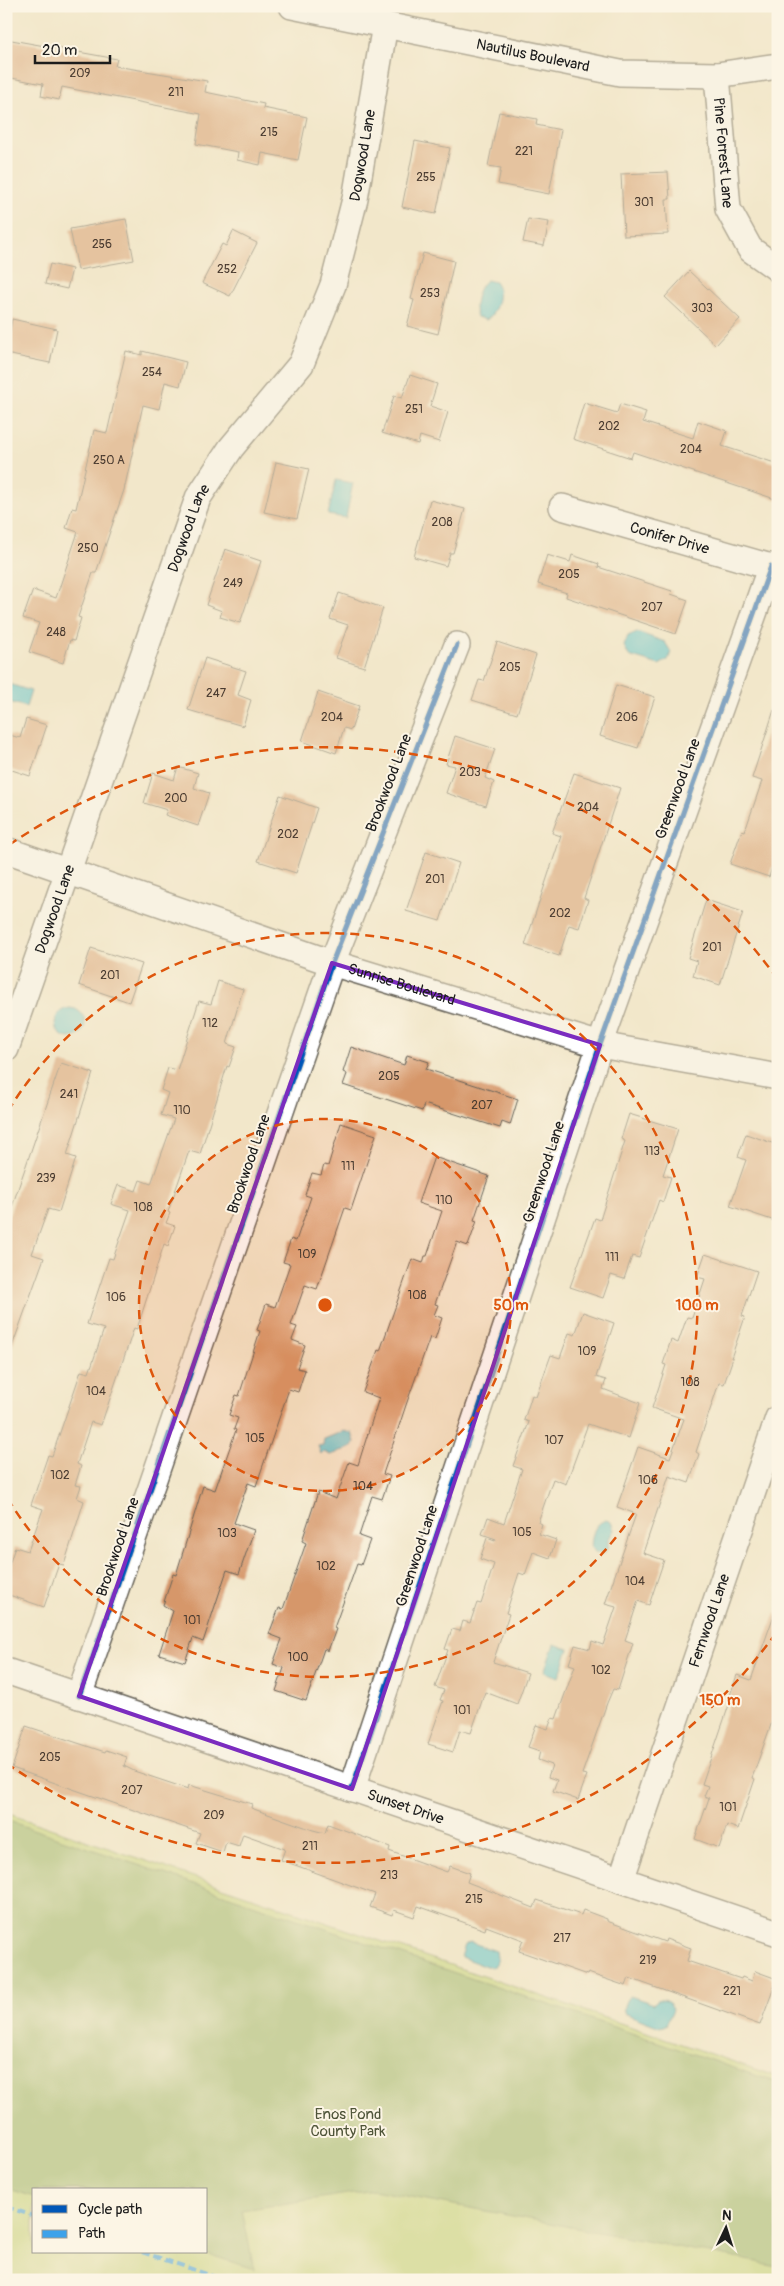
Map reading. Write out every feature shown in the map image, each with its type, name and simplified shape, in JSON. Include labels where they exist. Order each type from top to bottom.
[{"type":"street","name":"Nautilus Boulevard","points":[[292,6],[620,73],[717,75],[778,66]]},
{"type":"street","name":"Dogwood Lane","points":[[6,1049],[198,498],[231,448],[302,364],[333,285],[355,199],[385,25]]},
{"type":"street","name":"Pine Forrest Lane","points":[[717,75],[728,209],[750,248],[778,269]]},
{"type":"street","name":"Conifer Drive","points":[[562,507],[774,568]]},
{"type":"street","name":"Greenwood Lane","points":[[352,1789],[600,1045],[774,568]]},
{"type":"street","name":"Brookwood Lane","points":[[79,1696],[332,963],[457,645]]},
{"type":"street","name":"Sunrise Boulevard","points":[[6,850],[332,963],[600,1045],[778,1077]]},
{"type":"street","name":"Fernwood Lane","points":[[621,1880],[778,1418]]},
{"type":"street","name":"Sunset Drive","points":[[6,1671],[778,1933]]},
{"type":"highlighted area","points":[[332,963],[600,1045],[352,1789],[79,1696]]},
{"type":"green space","name":"Enos Pond County Park","points":[[6,1813],[778,2077],[778,2280],[6,2280]]},
{"type":"green space","name":"Enos Pond County Park","points":[[6,1820],[778,2083],[778,2266],[374,2190],[242,2210],[254,2269],[207,2254],[208,2188],[32,2188],[32,2196],[6,2188]]},
{"type":"water","points":[[487,280],[495,282],[498,297],[493,313],[486,320],[477,317],[475,308],[478,292]]},
{"type":"water","points":[[336,480],[353,483],[346,518],[328,515]]},
{"type":"water","points":[[637,632],[665,642],[671,652],[668,660],[659,665],[629,656],[624,646],[628,636]]},
{"type":"water","points":[[6,683],[31,691],[26,707],[6,701]]},
{"type":"water","points":[[70,1008],[76,1009],[84,1017],[84,1029],[76,1037],[70,1038],[64,1037],[56,1029],[55,1023],[56,1017],[64,1009]]},
{"type":"water","points":[[344,1431],[352,1433],[355,1442],[352,1447],[331,1455],[324,1452],[321,1454],[318,1446],[323,1445],[324,1439]]},
{"type":"water","points":[[606,1520],[611,1522],[614,1530],[608,1540],[608,1547],[604,1553],[596,1553],[591,1547],[593,1535],[598,1524]]},
{"type":"water","points":[[554,1644],[569,1649],[559,1677],[544,1672]]},
{"type":"water","points":[[470,1942],[496,1951],[497,1958],[494,1967],[487,1967],[461,1957],[465,1945]]},
{"type":"water","points":[[630,1996],[654,2004],[657,2000],[669,2003],[673,2009],[666,2025],[660,2027],[624,2013],[625,2004]]},
{"type":"building","points":[[6,39],[117,59],[115,66],[207,81],[205,92],[264,104],[263,108],[307,117],[298,160],[262,153],[260,165],[237,160],[238,152],[196,144],[201,114],[62,87],[59,100],[41,96],[43,84],[6,77]]},
{"type":"building","points":[[499,112],[537,119],[536,125],[561,130],[549,194],[498,184],[501,168],[488,166]]},
{"type":"building","points":[[415,141],[450,148],[436,214],[402,207]]},
{"type":"building","points":[[668,172],[670,199],[666,199],[668,234],[624,236],[621,174]]},
{"type":"building","points":[[126,219],[134,260],[78,270],[70,229]]},
{"type":"building","points":[[528,219],[549,222],[544,246],[523,242]]},
{"type":"building","points":[[233,231],[257,243],[230,296],[202,283],[222,244],[226,246]]},
{"type":"building","points":[[423,253],[454,261],[438,334],[407,326],[414,300],[411,299]]},
{"type":"building","points":[[50,264],[72,269],[67,289],[45,284]]},
{"type":"building","points":[[689,271],[740,319],[716,345],[665,297]]},
{"type":"building","points":[[12,319],[57,329],[50,363],[6,354]]},
{"type":"building","points":[[126,351],[142,355],[142,351],[186,362],[180,386],[165,382],[159,409],[143,405],[124,490],[96,573],[93,573],[78,617],[81,618],[74,641],[70,640],[63,663],[29,652],[39,623],[23,618],[33,590],[56,598],[78,532],[66,528],[72,508],[76,509],[94,430],[107,433]]},
{"type":"building","points":[[410,375],[437,384],[430,406],[448,412],[439,442],[420,436],[418,444],[382,433],[394,396],[402,398]]},
{"type":"building","points":[[584,403],[617,413],[620,404],[646,412],[643,422],[693,438],[698,421],[727,431],[722,446],[778,464],[778,500],[633,452],[631,458],[573,439]]},
{"type":"building","points":[[276,462],[309,469],[297,519],[264,512]]},
{"type":"building","points":[[430,500],[465,509],[453,553],[450,553],[446,566],[414,557]]},
{"type":"building","points":[[225,549],[261,561],[240,623],[220,617],[222,611],[206,605]]},
{"type":"building","points":[[547,555],[570,562],[572,555],[599,564],[598,567],[672,591],[671,594],[688,600],[676,634],[566,597],[567,593],[538,584]]},
{"type":"building","points":[[339,593],[383,608],[364,667],[336,658],[348,625],[330,619]]},
{"type":"building","points":[[497,642],[536,655],[517,714],[472,700],[479,680],[484,681]]},
{"type":"building","points":[[205,658],[246,671],[238,695],[251,700],[243,726],[188,710]]},
{"type":"building","points":[[616,685],[655,697],[638,748],[600,736]]},
{"type":"building","points":[[318,692],[359,706],[351,730],[344,728],[336,753],[302,741]]},
{"type":"building","points":[[774,710],[778,711],[778,869],[772,867],[769,877],[730,864],[742,830],[745,831],[762,781],[752,778]]},
{"type":"building","points":[[26,719],[47,725],[30,776],[6,768],[6,734],[20,738]]},
{"type":"building","points":[[455,736],[495,749],[485,778],[494,782],[486,806],[446,793],[455,766],[446,764]]},
{"type":"building","points":[[178,767],[198,773],[194,788],[209,793],[198,826],[165,815],[167,810],[144,803],[153,773],[174,780]]},
{"type":"building","points":[[574,773],[620,788],[584,898],[588,900],[579,928],[569,925],[559,956],[525,945],[561,836],[552,833]]},
{"type":"building","points":[[280,795],[317,808],[296,873],[258,861]]},
{"type":"building","points":[[426,852],[459,863],[440,921],[406,911]]},
{"type":"building","points":[[706,900],[743,912],[720,985],[693,976],[697,961],[688,958]]},
{"type":"building","points":[[91,948],[142,964],[129,1002],[79,985]]},
{"type":"building","points":[[218,981],[243,989],[227,1044],[236,1047],[229,1067],[227,1066],[200,1154],[189,1151],[168,1212],[170,1213],[166,1223],[175,1226],[168,1246],[164,1244],[137,1329],[134,1328],[101,1425],[91,1422],[77,1464],[81,1466],[75,1485],[81,1486],[77,1498],[84,1501],[64,1565],[59,1564],[44,1607],[6,1594],[6,1574],[15,1547],[28,1551],[43,1509],[31,1505],[48,1455],[52,1456],[81,1371],[89,1373],[104,1329],[87,1324],[109,1258],[113,1259],[130,1210],[111,1204],[118,1185],[136,1191],[140,1180],[151,1184],[174,1119],[161,1115],[168,1093],[161,1090],[168,1068],[177,1070],[199,1001],[211,1004]]},
{"type":"building","points":[[351,1047],[404,1065],[407,1055],[429,1062],[426,1069],[518,1099],[510,1125],[502,1122],[500,1128],[424,1104],[422,1111],[343,1085],[347,1074],[343,1072]]},
{"type":"building","points":[[61,1063],[93,1073],[67,1155],[76,1158],[59,1212],[48,1209],[32,1254],[44,1258],[10,1352],[6,1351],[6,1224]]},
{"type":"building","points":[[629,1114],[678,1129],[663,1175],[671,1177],[663,1202],[659,1200],[639,1258],[632,1256],[624,1279],[611,1275],[603,1298],[570,1287],[595,1218],[600,1220],[625,1141],[621,1139]]},
{"type":"building","points":[[341,1123],[376,1135],[351,1210],[345,1208],[317,1289],[305,1285],[291,1325],[297,1327],[292,1340],[305,1345],[297,1368],[305,1370],[298,1392],[289,1389],[256,1486],[248,1483],[234,1523],[254,1530],[239,1574],[227,1570],[203,1642],[193,1638],[185,1662],[159,1654],[173,1611],[163,1605],[173,1574],[176,1575],[203,1486],[215,1490],[236,1430],[234,1429],[238,1418],[229,1415],[236,1395],[239,1396],[260,1331],[257,1330],[266,1304],[275,1307],[290,1264],[283,1262],[291,1239],[296,1241],[311,1197],[305,1195],[312,1173],[321,1175],[324,1165],[328,1166]]},
{"type":"building","points":[[746,1134],[778,1145],[778,1222],[730,1206],[746,1160],[738,1157]]},
{"type":"building","points":[[434,1157],[489,1176],[474,1220],[477,1221],[468,1246],[457,1242],[435,1304],[438,1305],[434,1315],[442,1318],[435,1339],[430,1337],[383,1474],[390,1476],[382,1499],[372,1496],[359,1536],[370,1540],[361,1565],[357,1564],[334,1628],[336,1629],[328,1651],[324,1649],[306,1701],[276,1691],[284,1668],[273,1664],[282,1639],[269,1634],[279,1608],[283,1609],[306,1543],[302,1541],[318,1492],[336,1499],[349,1462],[358,1465],[379,1398],[363,1392],[378,1350],[380,1351],[412,1259],[423,1263],[442,1211],[418,1203]]},
{"type":"building","points":[[705,1254],[757,1271],[742,1316],[745,1317],[731,1358],[733,1358],[724,1384],[719,1383],[696,1452],[699,1454],[689,1483],[669,1476],[643,1553],[664,1560],[649,1605],[638,1601],[625,1640],[633,1643],[618,1690],[613,1689],[607,1703],[582,1774],[587,1775],[578,1800],[553,1791],[557,1780],[548,1777],[552,1765],[538,1760],[540,1751],[528,1747],[536,1725],[548,1729],[552,1718],[556,1719],[575,1666],[569,1664],[575,1645],[590,1649],[592,1641],[603,1645],[616,1607],[605,1604],[636,1514],[617,1507],[638,1447],[670,1458],[684,1419],[652,1408],[666,1365],[663,1364],[671,1340],[678,1343],[687,1317],[692,1318],[705,1279],[697,1277]]},
{"type":"building","points":[[583,1312],[614,1323],[596,1377],[606,1380],[603,1389],[640,1403],[629,1438],[588,1424],[566,1484],[553,1479],[538,1522],[542,1524],[539,1534],[556,1540],[550,1558],[533,1552],[525,1575],[519,1573],[506,1613],[509,1614],[493,1662],[528,1673],[517,1704],[485,1692],[471,1733],[460,1730],[453,1752],[428,1744],[443,1701],[440,1700],[444,1690],[435,1687],[448,1650],[445,1649],[452,1629],[460,1631],[463,1621],[470,1623],[477,1603],[481,1604],[494,1564],[480,1559],[487,1538],[495,1541],[496,1539],[482,1534],[488,1517],[504,1523],[522,1469],[513,1466],[529,1422],[524,1420],[532,1395],[536,1397],[551,1355],[560,1358],[569,1333],[575,1335]]},
{"type":"building","points":[[775,1612],[778,1613],[778,1705],[752,1778],[755,1779],[738,1829],[727,1825],[719,1848],[695,1839],[709,1798],[704,1796],[708,1786],[702,1784],[730,1702],[728,1701],[737,1675],[751,1680]]},
{"type":"building","points":[[26,1726],[105,1752],[106,1750],[127,1757],[124,1766],[188,1789],[189,1785],[252,1804],[251,1808],[325,1833],[328,1824],[390,1847],[389,1851],[447,1872],[450,1866],[470,1873],[467,1882],[534,1908],[537,1900],[581,1915],[583,1910],[607,1919],[607,1921],[665,1942],[666,1939],[691,1948],[687,1961],[741,1979],[742,1977],[752,1981],[755,1971],[777,1979],[760,2025],[629,1978],[626,1986],[588,1973],[587,1975],[519,1951],[523,1940],[486,1926],[485,1930],[418,1906],[414,1917],[394,1910],[392,1915],[370,1907],[375,1894],[281,1860],[285,1849],[243,1834],[239,1846],[226,1842],[223,1852],[196,1843],[200,1833],[12,1768]]},
{"type":"marked path","points":[[6,2207],[32,2215]]},
{"type":"marked path","points":[[148,2254],[224,2280]]},
{"type":"cycle path","points":[[352,1789],[600,1045],[771,566]]},
{"type":"cycle path","points":[[79,1696],[332,963],[457,645]]}]
